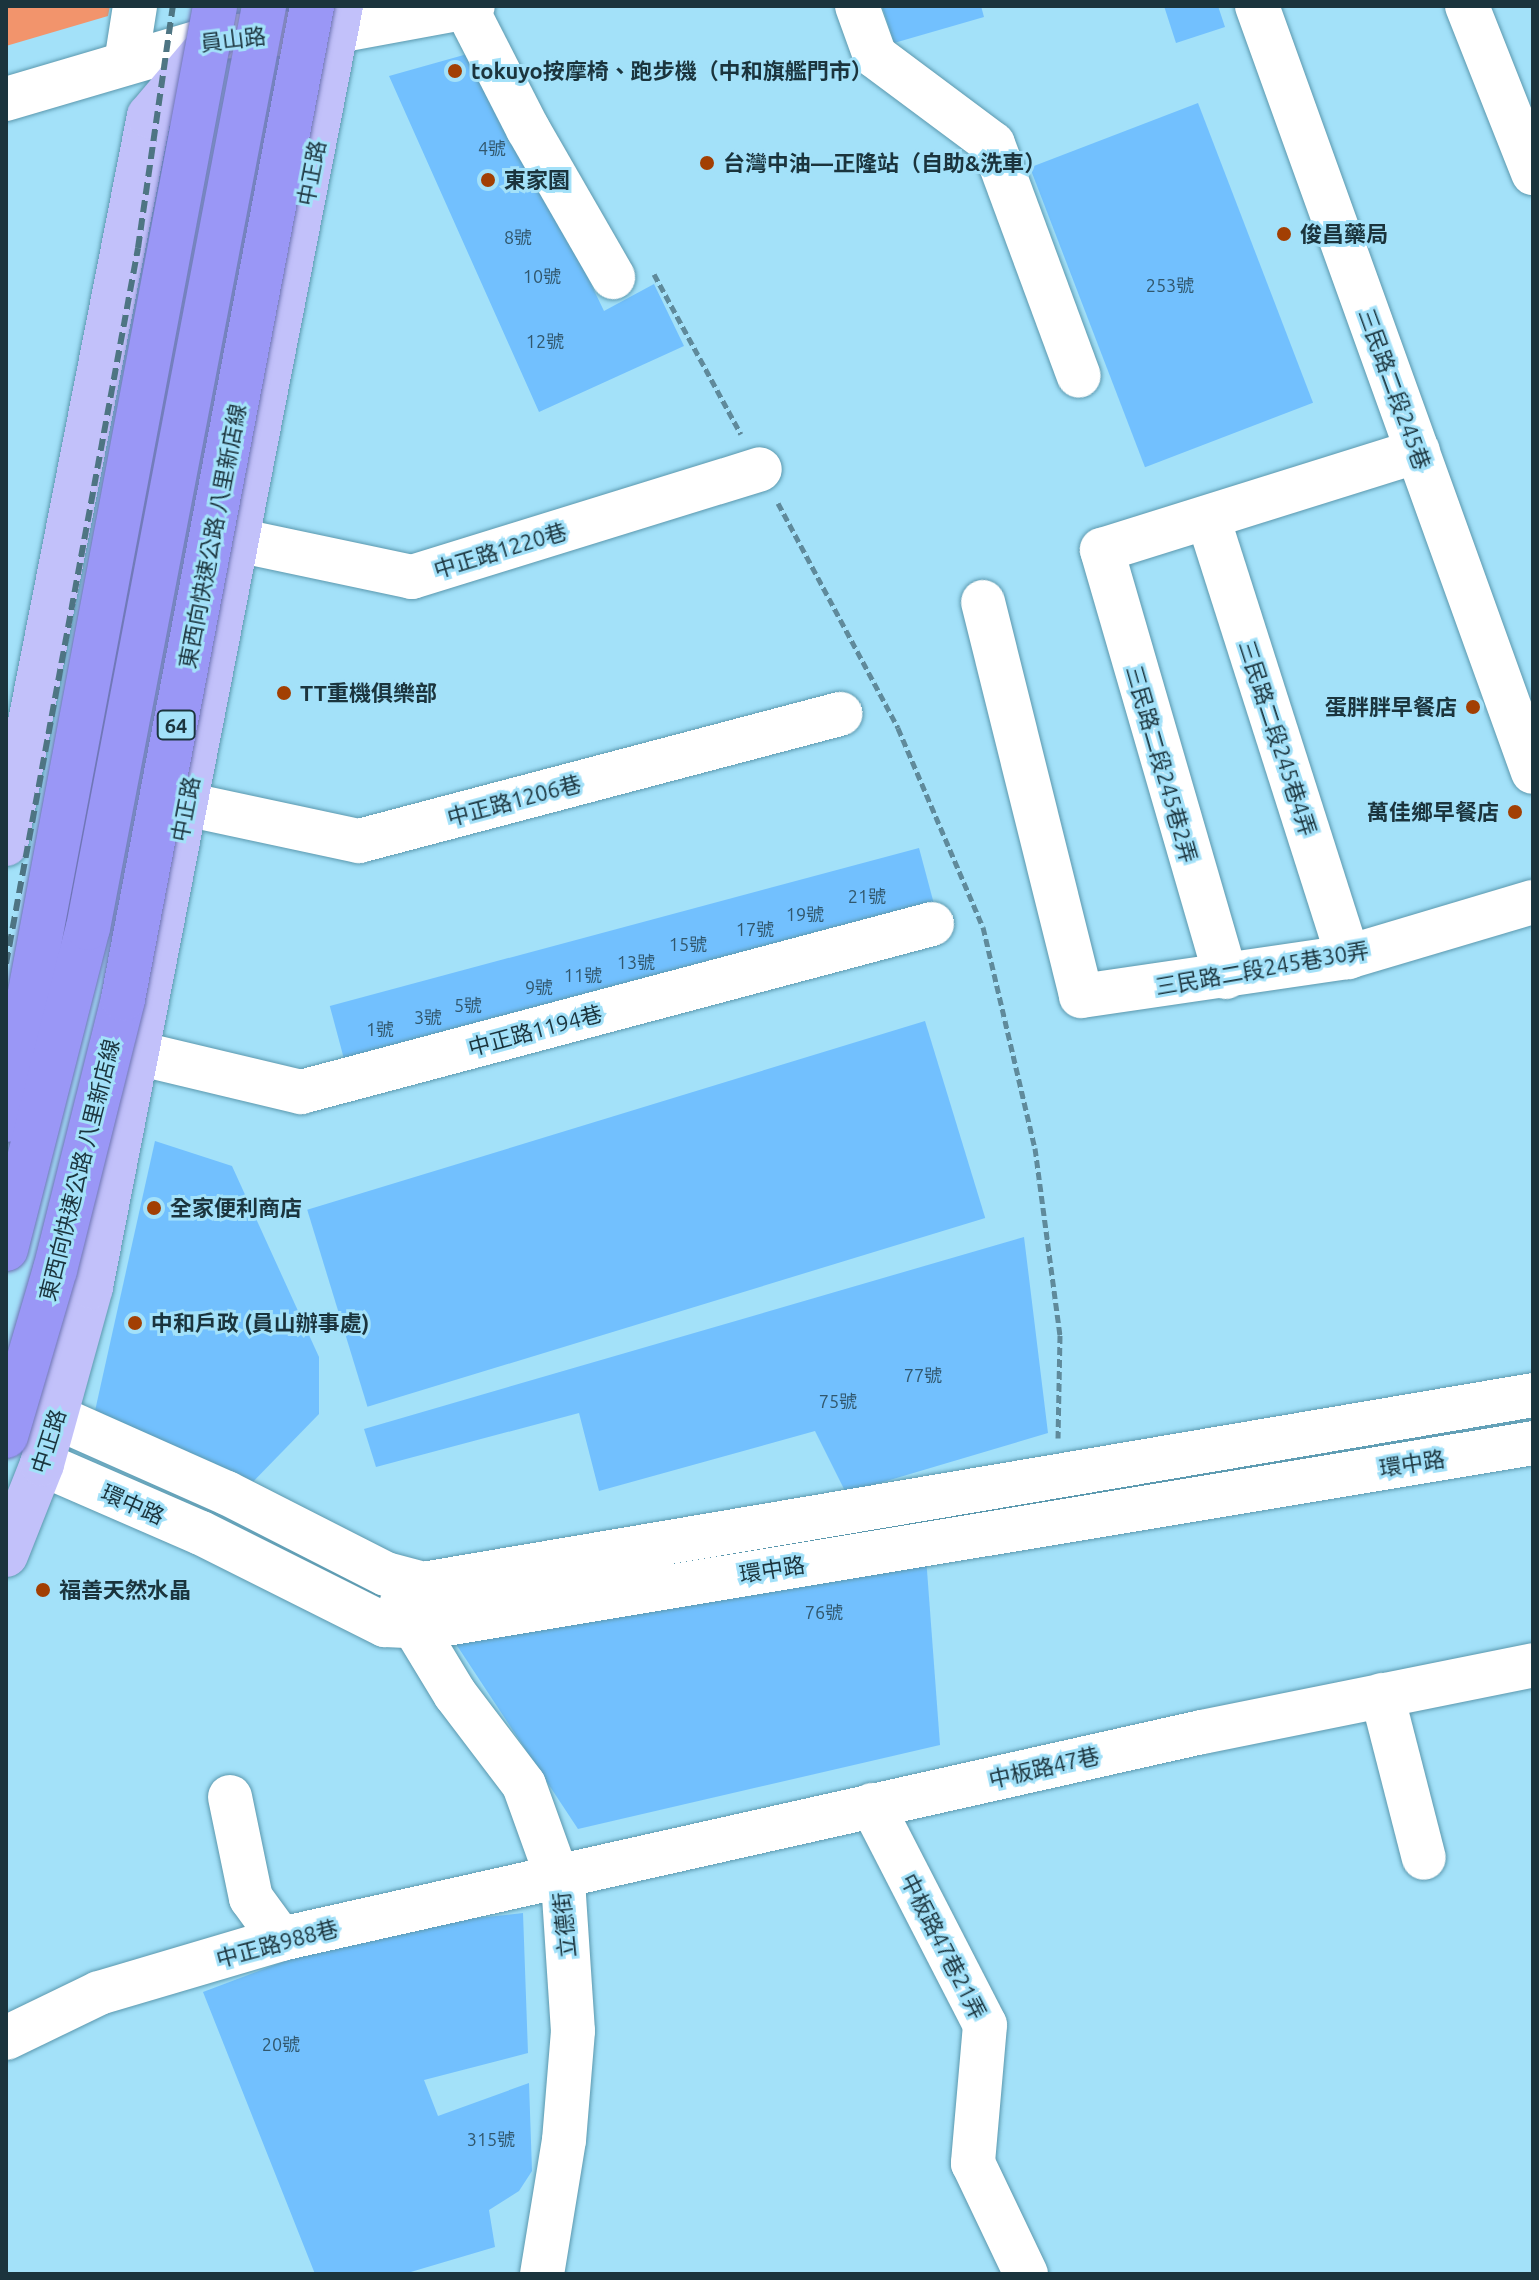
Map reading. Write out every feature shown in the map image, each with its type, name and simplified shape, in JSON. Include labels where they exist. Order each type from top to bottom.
[{"type":"highway","name":"64","points":[[6,1249],[88,928],[264,6]]},
{"type":"highway","name":"東西向快速公路 八里新店線","points":[[6,1436],[55,1270],[123,999],[330,14]]},
{"type":"highway","points":[[6,1120],[217,16]]},
{"type":"main road","name":"中正路","points":[[6,1555],[42,1464],[91,1287],[237,540],[330,14]]},
{"type":"main road","points":[[6,844],[149,116],[217,16]]},
{"type":"main road","points":[[6,1266],[23,1218],[70,1028],[251,117],[217,16]]},
{"type":"street","points":[[126,63],[135,6]]},
{"type":"street","points":[[217,16],[281,6]]},
{"type":"street","points":[[857,6],[875,56],[993,144],[1079,376]]},
{"type":"street","name":"三民路二段245巷","points":[[1257,6],[1533,772]]},
{"type":"street","points":[[1467,6],[1533,173]]},
{"type":"street","points":[[470,7],[528,129],[630,269]]},
{"type":"street","name":"員山路","points":[[6,99],[126,63],[217,16],[470,7]]},
{"type":"street","points":[[1208,518],[1418,451]]},
{"type":"street","name":"中正路1220巷","points":[[237,540],[412,577],[760,469]]},
{"type":"street","name":"三民路二段245巷2弄","points":[[1208,518],[1102,550],[1226,977]]},
{"type":"street","name":"三民路二段245巷4弄","points":[[1208,518],[1348,957]]},
{"type":"street","name":"三民路二段245巷30弄","points":[[983,602],[1081,996],[1348,957],[1533,902]]},
{"type":"street","name":"中正路1206巷","points":[[186,804],[359,841],[841,714]]},
{"type":"street","name":"中正路1194巷","points":[[137,1053],[301,1092],[932,924]]},
{"type":"street","name":"環中路","points":[[56,1417],[227,1493],[386,1574],[423,1584],[1533,1395]]},
{"type":"street","name":"環中路","points":[[42,1464],[201,1533],[385,1625],[410,1626],[475,1620],[1533,1443]]},
{"type":"street","name":"立德街","points":[[386,1574],[410,1626],[524,1785],[564,1896],[573,2031],[564,2140],[542,2274]]},
{"type":"street","name":"中板路47巷","points":[[558,1877],[872,1805],[1533,1665]]},
{"type":"street","points":[[1382,1695],[1424,1858]]},
{"type":"street","points":[[230,1797],[251,1898],[281,1939]]},
{"type":"street","name":"中板路47巷21弄","points":[[872,1805],[985,2025],[973,2163],[1026,2274]]},
{"type":"street","name":"中正路988巷","points":[[6,2038],[99,1993],[281,1939],[558,1877]]},
{"type":"path","points":[[630,269],[760,469],[898,728],[983,927],[1035,1148],[1060,1335],[1057,1478]]},
{"type":"shaded area","points":[[6,6],[110,6],[108,16],[6,46]]},
{"type":"building","points":[[882,6],[981,6],[984,17],[894,43]]},
{"type":"building","points":[[1164,6],[1218,6],[1225,27],[1176,43]]},
{"type":"building","name":"東家園","points":[[478,51],[604,311],[654,284],[684,346],[539,412],[389,76]]},
{"type":"building","points":[[1198,103],[1313,403],[1145,467],[1030,168]]},
{"type":"building","points":[[919,848],[939,921],[349,1079],[330,1006]]},
{"type":"building","points":[[925,1021],[985,1218],[367,1407],[307,1210]]},
{"type":"building","points":[[155,1141],[232,1166],[319,1357],[319,1414],[244,1491],[93,1420]]},
{"type":"building","points":[[1024,1237],[1048,1433],[846,1493],[815,1431],[599,1491],[579,1413],[376,1467],[364,1429]]},
{"type":"building","points":[[926,1557],[940,1745],[578,1829],[452,1638]]},
{"type":"building","points":[[523,1913],[528,2053],[424,2080],[438,2116],[529,2083],[532,2171],[519,2191],[489,2210],[495,2247],[404,2274],[315,2274],[203,1992],[367,1930]]},
{"type":"railway","points":[[6,964],[138,248],[173,6]]},
{"type":"railway","points":[[6,1082],[130,437],[163,250],[199,6]]},
{"type":"place","name":"tokuyo按摩椅、跑步機（中和旗艦門市）","points":[[455,71]]},
{"type":"place","name":"台灣中油—正隆站（自助&洗車）","points":[[707,163]]},
{"type":"place","name":"東家園","points":[[488,180]]},
{"type":"place","name":"俊昌藥局","points":[[1284,234]]},
{"type":"place","name":"TT重機俱樂部","points":[[284,693]]},
{"type":"place","name":"蛋胖胖早餐店","points":[[1473,707]]},
{"type":"place","name":"萬佳鄉早餐店","points":[[1515,812]]},
{"type":"place","name":"全家便利商店","points":[[154,1208]]},
{"type":"place","name":"中和戶政 (員山辦事處)","points":[[135,1323]]},
{"type":"place","name":"福善天然水晶","points":[[43,1590]]}]
